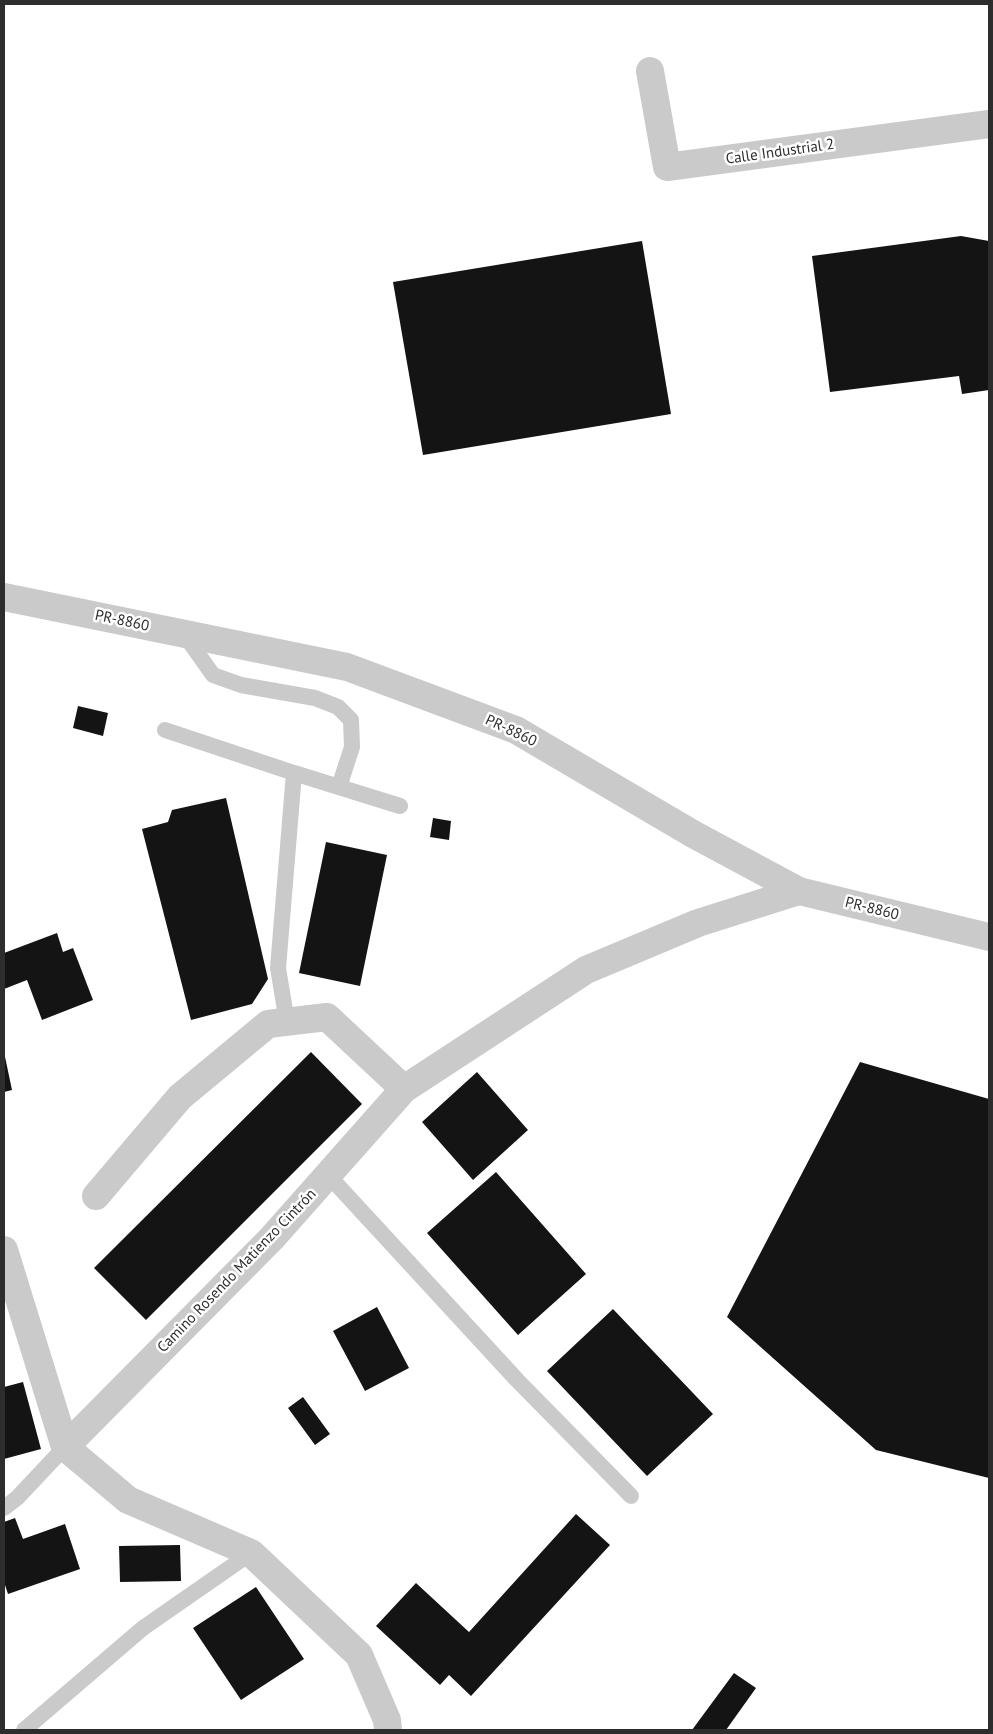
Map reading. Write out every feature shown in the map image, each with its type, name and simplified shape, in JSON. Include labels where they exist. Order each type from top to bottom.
[{"type":"street","name":"Calle Industrial 2","points":[[650,71],[667,167],[989,124]]},
{"type":"street","name":"PR-8860","points":[[4,597],[348,667],[516,730],[693,834],[799,891],[989,937]]},
{"type":"street","name":"Camino Rosendo Matienzo Cintrón","points":[[65,1447],[272,1238],[404,1089],[586,970],[698,923],[799,891]]},
{"type":"street","points":[[96,1196],[180,1096],[268,1024],[327,1016],[404,1089]]},
{"type":"street","points":[[4,1250],[65,1447],[128,1500],[251,1553],[359,1655],[387,1720],[388,1730]]},
{"type":"lane","points":[[184,634],[213,675],[241,685],[316,698],[338,707],[351,720],[352,747],[339,787]]},
{"type":"lane","points":[[165,730],[400,806]]},
{"type":"lane","points":[[287,1022],[278,968],[294,773]]},
{"type":"lane","points":[[328,1176],[518,1380],[631,1496]]},
{"type":"lane","points":[[4,1508],[17,1498],[65,1447]]},
{"type":"lane","points":[[24,1730],[143,1628],[251,1553]]},
{"type":"building","points":[[961,236],[989,241],[989,390],[962,394],[959,376],[830,392],[812,256]]},
{"type":"building","points":[[642,241],[671,414],[423,455],[393,282]]},
{"type":"building","points":[[78,706],[108,713],[103,736],[73,728]]},
{"type":"building","points":[[226,798],[268,979],[252,1004],[191,1020],[142,829],[168,822],[172,810]]},
{"type":"building","points":[[433,818],[451,821],[449,840],[430,837]]},
{"type":"building","points":[[326,842],[387,855],[360,986],[299,973]]},
{"type":"building","points":[[57,933],[63,952],[73,948],[93,1000],[42,1020],[27,980],[4,989],[4,953]]},
{"type":"building","points":[[4,1052],[12,1090],[4,1092]]},
{"type":"building","points":[[311,1052],[362,1104],[146,1320],[94,1268]]},
{"type":"building","points":[[860,1062],[989,1099],[989,1478],[876,1450],[727,1317]]},
{"type":"building","points":[[477,1072],[528,1130],[473,1180],[422,1122]]},
{"type":"building","points":[[496,1172],[586,1274],[518,1335],[427,1233]]},
{"type":"building","points":[[377,1307],[409,1368],[365,1391],[333,1331]]},
{"type":"building","points":[[613,1309],[713,1414],[647,1476],[547,1371]]},
{"type":"building","points":[[23,1382],[41,1449],[4,1459],[4,1387]]},
{"type":"building","points":[[303,1397],[330,1434],[315,1445],[288,1408]]},
{"type":"building","points":[[576,1514],[610,1545],[471,1696],[449,1675],[440,1685],[376,1626],[416,1583],[469,1632]]},
{"type":"building","points":[[15,1518],[23,1539],[65,1524],[80,1569],[8,1594],[4,1582],[4,1522]]},
{"type":"building","points":[[180,1545],[181,1581],[120,1582],[119,1546]]},
{"type":"building","points":[[256,1587],[304,1659],[241,1700],[193,1628]]},
{"type":"building","points":[[734,1673],[756,1688],[726,1730],[692,1730]]}]
